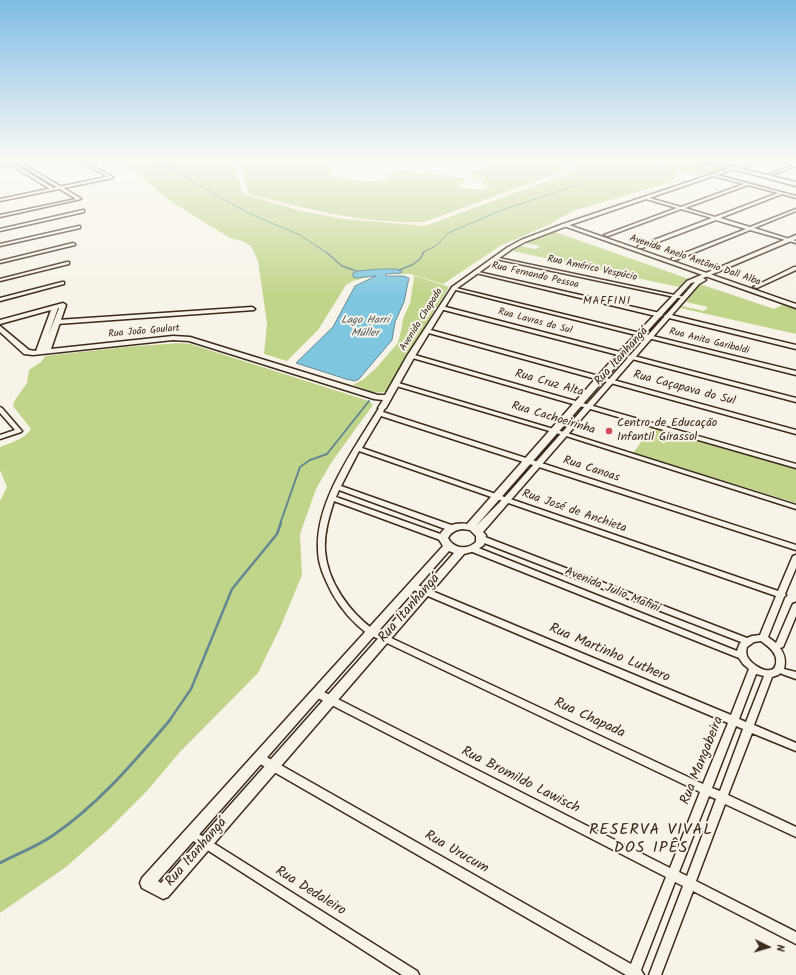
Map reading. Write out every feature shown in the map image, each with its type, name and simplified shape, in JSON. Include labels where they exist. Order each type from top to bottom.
[{"type":"street","points":[[0,216],[44,206]]},
{"type":"street","name":"Avenida Chapada","points":[[371,632],[362,625],[335,592],[324,571],[321,560],[320,535],[323,522],[337,487],[411,356],[454,288],[476,272],[523,241],[621,206]]},
{"type":"street","points":[[677,206],[796,242]]},
{"type":"street","points":[[606,235],[686,206]]},
{"type":"street","points":[[640,247],[746,206]]},
{"type":"street","points":[[674,259],[796,210]]},
{"type":"street","points":[[0,230],[84,211]]},
{"type":"street","name":"Avenida Anelo Antônio Dall Alba","points":[[568,224],[713,274],[796,306]]},
{"type":"street","points":[[0,246],[79,227]]},
{"type":"street","points":[[598,235],[606,235],[713,274],[796,301]]},
{"type":"street","name":"Rua Itanhangá","points":[[477,533],[611,381],[626,356],[642,335],[684,298],[697,283],[713,274],[796,237]]},
{"type":"street","points":[[0,262],[74,244]]},
{"type":"street","name":"Rua Américo Vespúcio","points":[[496,258],[684,298]]},
{"type":"street","points":[[0,280],[67,263]]},
{"type":"street","points":[[755,287],[796,268]]},
{"type":"street","name":"Rua Fernando Pessoa","points":[[476,272],[796,347]]},
{"type":"street","name":"Rua Itanhangá","points":[[451,528],[446,532],[446,542],[412,586],[147,883],[163,892],[426,592],[467,550],[478,547],[477,533],[497,497],[528,461],[602,378],[650,337],[689,282],[713,274]]},
{"type":"street","points":[[0,300],[62,283]]},
{"type":"street","name":"Rua Anita Garibaldi","points":[[454,288],[796,372]]},
{"type":"street","points":[[0,322],[63,306],[43,353]]},
{"type":"street","points":[[43,353],[55,307]]},
{"type":"street","name":"Rua Lavras do Sul","points":[[442,308],[796,400]]},
{"type":"street","points":[[57,322],[252,309]]},
{"type":"street","name":"Rua João Goulart","points":[[0,328],[27,352],[43,353],[173,338],[190,339],[363,392]]},
{"type":"street","name":"Rua Caçapava do Sul","points":[[427,331],[796,432]]},
{"type":"street","name":"Rua Cruz Alta","points":[[411,356],[796,466]]},
{"type":"street","name":"Rua Cachoeirinha","points":[[395,384],[565,434],[796,507]]},
{"type":"street","points":[[363,392],[389,396]]},
{"type":"street","points":[[363,392],[377,397],[389,396]]},
{"type":"street","points":[[377,397],[381,401],[380,410]]},
{"type":"street","points":[[0,409],[20,431],[0,437]]},
{"type":"street","name":"Rua Canoas","points":[[380,410],[528,461],[796,548]]},
{"type":"street","name":"Rua José de Anchieta","points":[[359,448],[782,595]]},
{"type":"street","points":[[337,487],[451,528],[462,526],[477,533]]},
{"type":"street","points":[[332,498],[467,550]]},
{"type":"street","name":"Avenida Julio Mafini","points":[[477,533],[747,641]]},
{"type":"street","name":"Avenida Julio Mafini","points":[[467,550],[742,656]]},
{"type":"street","points":[[763,638],[796,558]]},
{"type":"street","name":"Rua Martinho Luthero","points":[[412,586],[796,747]]},
{"type":"street","points":[[780,645],[796,606]]},
{"type":"street","name":"Rua Chapada","points":[[371,632],[796,832]]},
{"type":"street","points":[[787,652],[780,645],[763,638],[747,641],[741,650],[742,656],[754,668],[769,674],[785,672],[796,676]]},
{"type":"street","points":[[785,672],[789,669],[791,664]]},
{"type":"street","name":"Rua Mangabeira","points":[[635,974],[754,668]]},
{"type":"street","points":[[656,975],[769,674]]},
{"type":"street","name":"Rua Bromildo Lawisch","points":[[317,693],[796,938]]},
{"type":"street","name":"Rua Urucum","points":[[259,758],[635,974]]},
{"type":"street","name":"Rua Dedaleiro","points":[[191,834],[413,975]]},
{"type":"green space","points":[[179,206],[286,206],[344,219],[425,226],[478,206],[588,206],[573,211],[546,226],[500,246],[443,284],[411,274],[390,274],[401,273],[402,271],[396,269],[356,271],[359,278],[375,275],[353,281],[346,285],[318,330],[287,361],[264,354],[267,323],[258,261],[251,246],[242,241],[230,238]]},
{"type":"green space","points":[[298,206],[467,206],[424,222],[380,221]]},
{"type":"green space","points":[[555,232],[689,279],[679,287],[512,251],[520,246],[536,249],[540,246],[525,243]]},
{"type":"green space","points":[[413,275],[449,287],[407,355],[388,390],[380,393],[353,385],[364,379],[376,368],[397,344],[403,319],[410,303],[414,278]]},
{"type":"green space","points":[[700,284],[774,309],[783,305],[796,309],[796,334],[680,308],[682,306],[704,311],[708,307],[686,302]]},
{"type":"green space","points":[[180,343],[190,344],[369,401],[373,405],[331,463],[316,489],[300,534],[302,575],[280,628],[258,673],[179,753],[147,791],[108,830],[66,867],[0,913],[0,501],[7,487],[0,470],[0,447],[21,438],[31,429],[13,406],[15,400],[27,383],[29,370],[41,362],[45,356]]},
{"type":"green space","points":[[652,427],[796,469],[796,503],[633,453]]},
{"type":"water","name":"Lago Harri Müller","points":[[396,269],[402,271],[401,273],[386,274],[386,276],[403,276],[409,278],[404,302],[395,322],[392,340],[359,379],[355,381],[346,379],[296,363],[333,327],[355,286],[376,276],[356,278],[353,277],[353,273],[358,271]]},
{"type":"waterway","points":[[237,206],[250,214],[300,235],[327,253]]},
{"type":"waterway","points":[[422,253],[437,245],[448,233],[513,206]]},
{"type":"waterway","points":[[326,252],[342,266],[356,271]]},
{"type":"waterway","points":[[399,270],[412,265],[420,259],[424,252]]},
{"type":"waterway","points":[[280,524],[300,467],[310,460],[327,454],[369,401]]},
{"type":"waterway","points":[[169,721],[191,689],[232,589],[277,534],[281,523]]},
{"type":"waterway","points":[[0,863],[46,840],[85,811],[115,782],[170,720]]},
{"type":"place","name":"Centro de Educação Infantil Girassol","points":[[609,431]]},
{"type":"district","name":"MAFFINI","points":[[607,302]]},
{"type":"district","name":"RESERVA VIVAL DOS IPÊS","points":[[651,840]]}]
